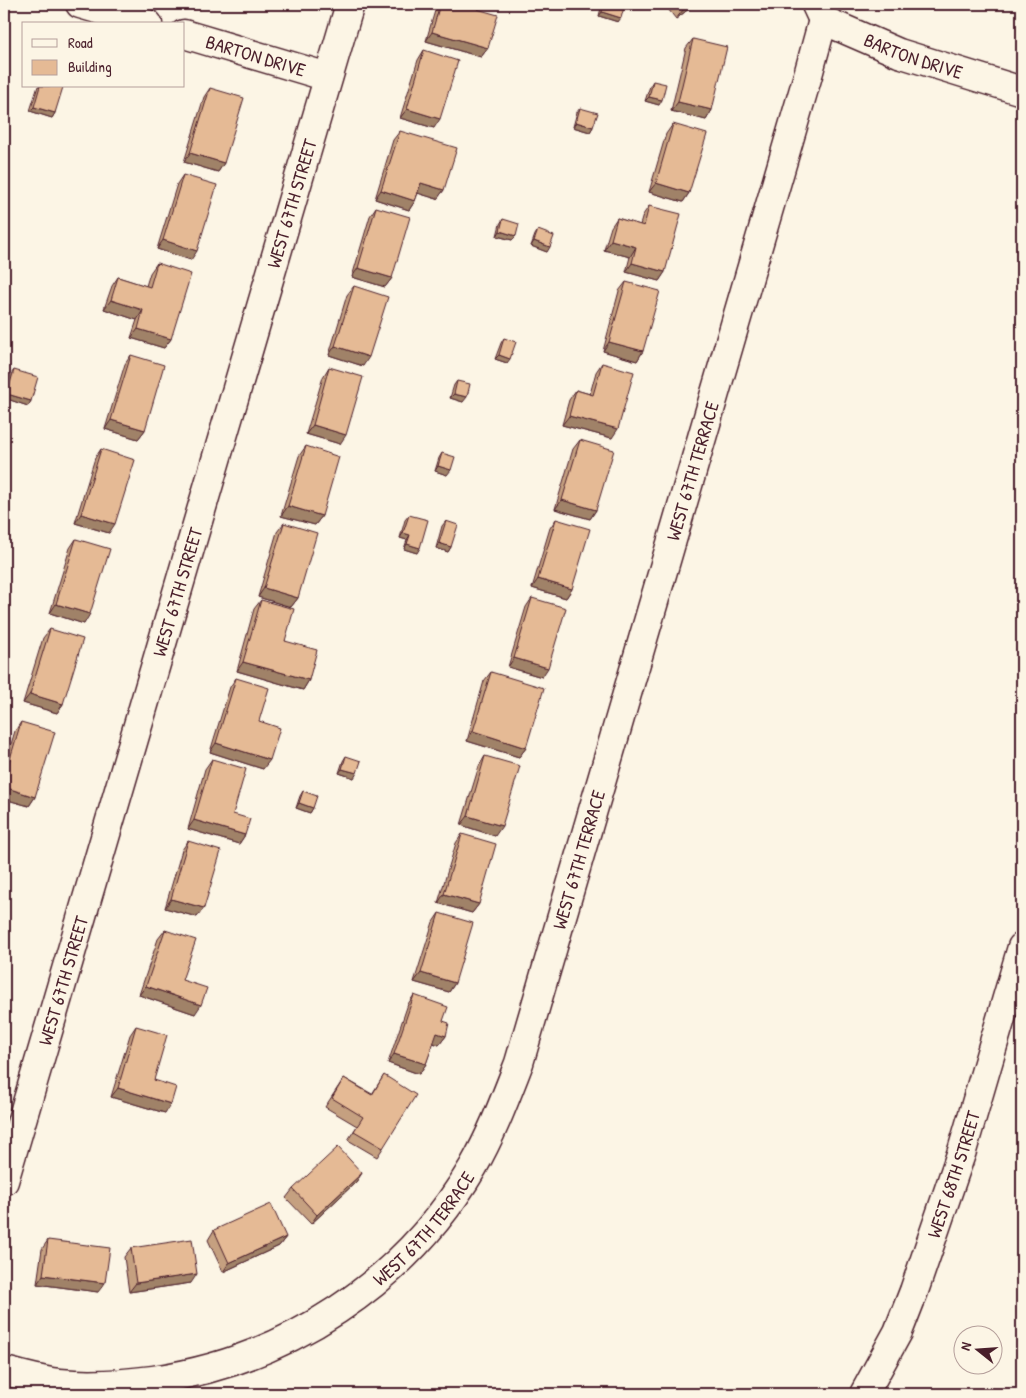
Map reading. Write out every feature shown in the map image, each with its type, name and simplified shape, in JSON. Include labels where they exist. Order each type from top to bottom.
[{"type":"street","points":[[80,4],[141,22]]},
{"type":"street","name":"WEST 67TH STREET","points":[[4,1181],[350,4]]},
{"type":"street","name":"BARTON DRIVE","points":[[819,12],[899,53],[1022,91]]},
{"type":"street","name":"WEST 67TH TERRACE","points":[[4,1371],[59,1383],[118,1385],[178,1376],[221,1365],[262,1351],[302,1332],[339,1310],[373,1285],[426,1232],[452,1199],[473,1167],[496,1124],[518,1063],[808,75],[819,12]]},
{"type":"street","name":"BARTON DRIVE","points":[[185,34],[328,77]]},
{"type":"street","name":"WEST 68TH STREET","points":[[864,1394],[898,1332],[914,1291],[1018,980],[1022,947]]},
{"type":"building","points":[[440,4],[479,4],[477,9],[498,15],[488,48],[432,32]]},
{"type":"building","points":[[604,4],[625,4],[621,18],[602,12]]},
{"type":"building","points":[[678,4],[690,4],[683,10]]},
{"type":"building","points":[[693,39],[727,47],[712,110],[678,102]]},
{"type":"building","points":[[424,50],[458,61],[440,119],[407,109]]},
{"type":"building","points":[[653,81],[666,84],[662,100],[649,97]]},
{"type":"building","points":[[39,88],[63,88],[55,113],[34,107]]},
{"type":"building","points":[[210,88],[244,98],[224,163],[190,153]]},
{"type":"building","points":[[580,108],[598,113],[593,127],[576,122]]},
{"type":"building","points":[[673,124],[707,134],[689,193],[656,183]]},
{"type":"building","points":[[400,131],[457,148],[444,190],[421,183],[415,201],[381,190]]},
{"type":"building","points":[[183,175],[217,185],[197,251],[163,240]]},
{"type":"building","points":[[649,206],[681,214],[665,272],[632,263],[636,247],[611,240],[617,218],[644,226]]},
{"type":"building","points":[[376,207],[410,217],[392,278],[358,268]]},
{"type":"building","points":[[503,219],[519,224],[516,236],[500,231]]},
{"type":"building","points":[[538,230],[554,236],[550,247],[534,241]]},
{"type":"building","points":[[157,263],[191,274],[171,339],[138,329],[143,310],[111,300],[118,277],[150,287]]},
{"type":"building","points":[[626,282],[660,291],[643,351],[609,342]]},
{"type":"building","points":[[354,286],[388,297],[369,357],[335,346]]},
{"type":"building","points":[[504,338],[516,342],[510,359],[499,355]]},
{"type":"building","points":[[131,355],[164,365],[145,430],[111,420]]},
{"type":"building","points":[[602,363],[634,372],[618,429],[569,416],[576,390],[593,395]]},
{"type":"building","points":[[329,367],[363,377],[346,435],[313,425]]},
{"type":"building","points":[[14,370],[38,377],[31,401],[7,394]]},
{"type":"building","points":[[457,381],[470,384],[467,397],[454,394]]},
{"type":"building","points":[[580,440],[614,450],[596,510],[562,500]]},
{"type":"building","points":[[306,446],[339,457],[322,516],[288,506]]},
{"type":"building","points":[[101,449],[135,460],[115,524],[81,514]]},
{"type":"building","points":[[442,453],[455,457],[451,470],[438,466]]},
{"type":"building","points":[[409,515],[428,520],[420,548],[407,544],[410,535],[403,533]]},
{"type":"building","points":[[556,519],[590,529],[572,589],[538,579]]},
{"type":"building","points":[[446,521],[458,525],[451,547],[439,543]]},
{"type":"building","points":[[284,523],[317,533],[298,598],[264,588]]},
{"type":"building","points":[[76,539],[110,549],[90,614],[56,604]]},
{"type":"building","points":[[532,598],[566,608],[548,668],[514,658]]},
{"type":"building","points":[[261,600],[294,609],[285,641],[317,650],[309,680],[243,662]]},
{"type":"building","points":[[50,629],[83,639],[63,704],[30,694]]},
{"type":"building","points":[[491,672],[544,688],[526,748],[473,731]]},
{"type":"building","points":[[236,678],[269,688],[259,721],[280,728],[270,760],[216,743]]},
{"type":"building","points":[[21,722],[55,732],[35,797],[4,787],[4,779]]},
{"type":"building","points":[[346,756],[361,761],[357,773],[342,769]]},
{"type":"building","points":[[485,756],[520,766],[502,826],[468,816]]},
{"type":"building","points":[[212,759],[246,769],[233,814],[250,819],[245,835],[194,820]]},
{"type":"building","points":[[303,791],[317,796],[313,808],[299,803]]},
{"type":"building","points":[[462,834],[496,844],[479,904],[444,894]]},
{"type":"building","points":[[188,841],[221,851],[204,908],[171,899]]},
{"type":"building","points":[[439,913],[473,923],[455,983],[421,973]]},
{"type":"building","points":[[165,930],[196,940],[182,980],[207,988],[201,1005],[146,986]]},
{"type":"building","points":[[414,995],[448,1007],[443,1021],[449,1023],[446,1036],[437,1033],[426,1064],[394,1054]]},
{"type":"building","points":[[136,1026],[167,1035],[154,1080],[176,1087],[171,1104],[118,1088]]},
{"type":"building","points":[[384,1075],[416,1095],[383,1148],[354,1131],[363,1117],[332,1098],[344,1078],[372,1095]]},
{"type":"building","points":[[338,1147],[362,1173],[317,1215],[293,1189]]},
{"type":"building","points":[[271,1204],[286,1237],[229,1263],[214,1230]]},
{"type":"building","points":[[192,1239],[197,1274],[136,1283],[131,1248]]},
{"type":"building","points":[[48,1240],[110,1248],[105,1283],[43,1275]]}]
